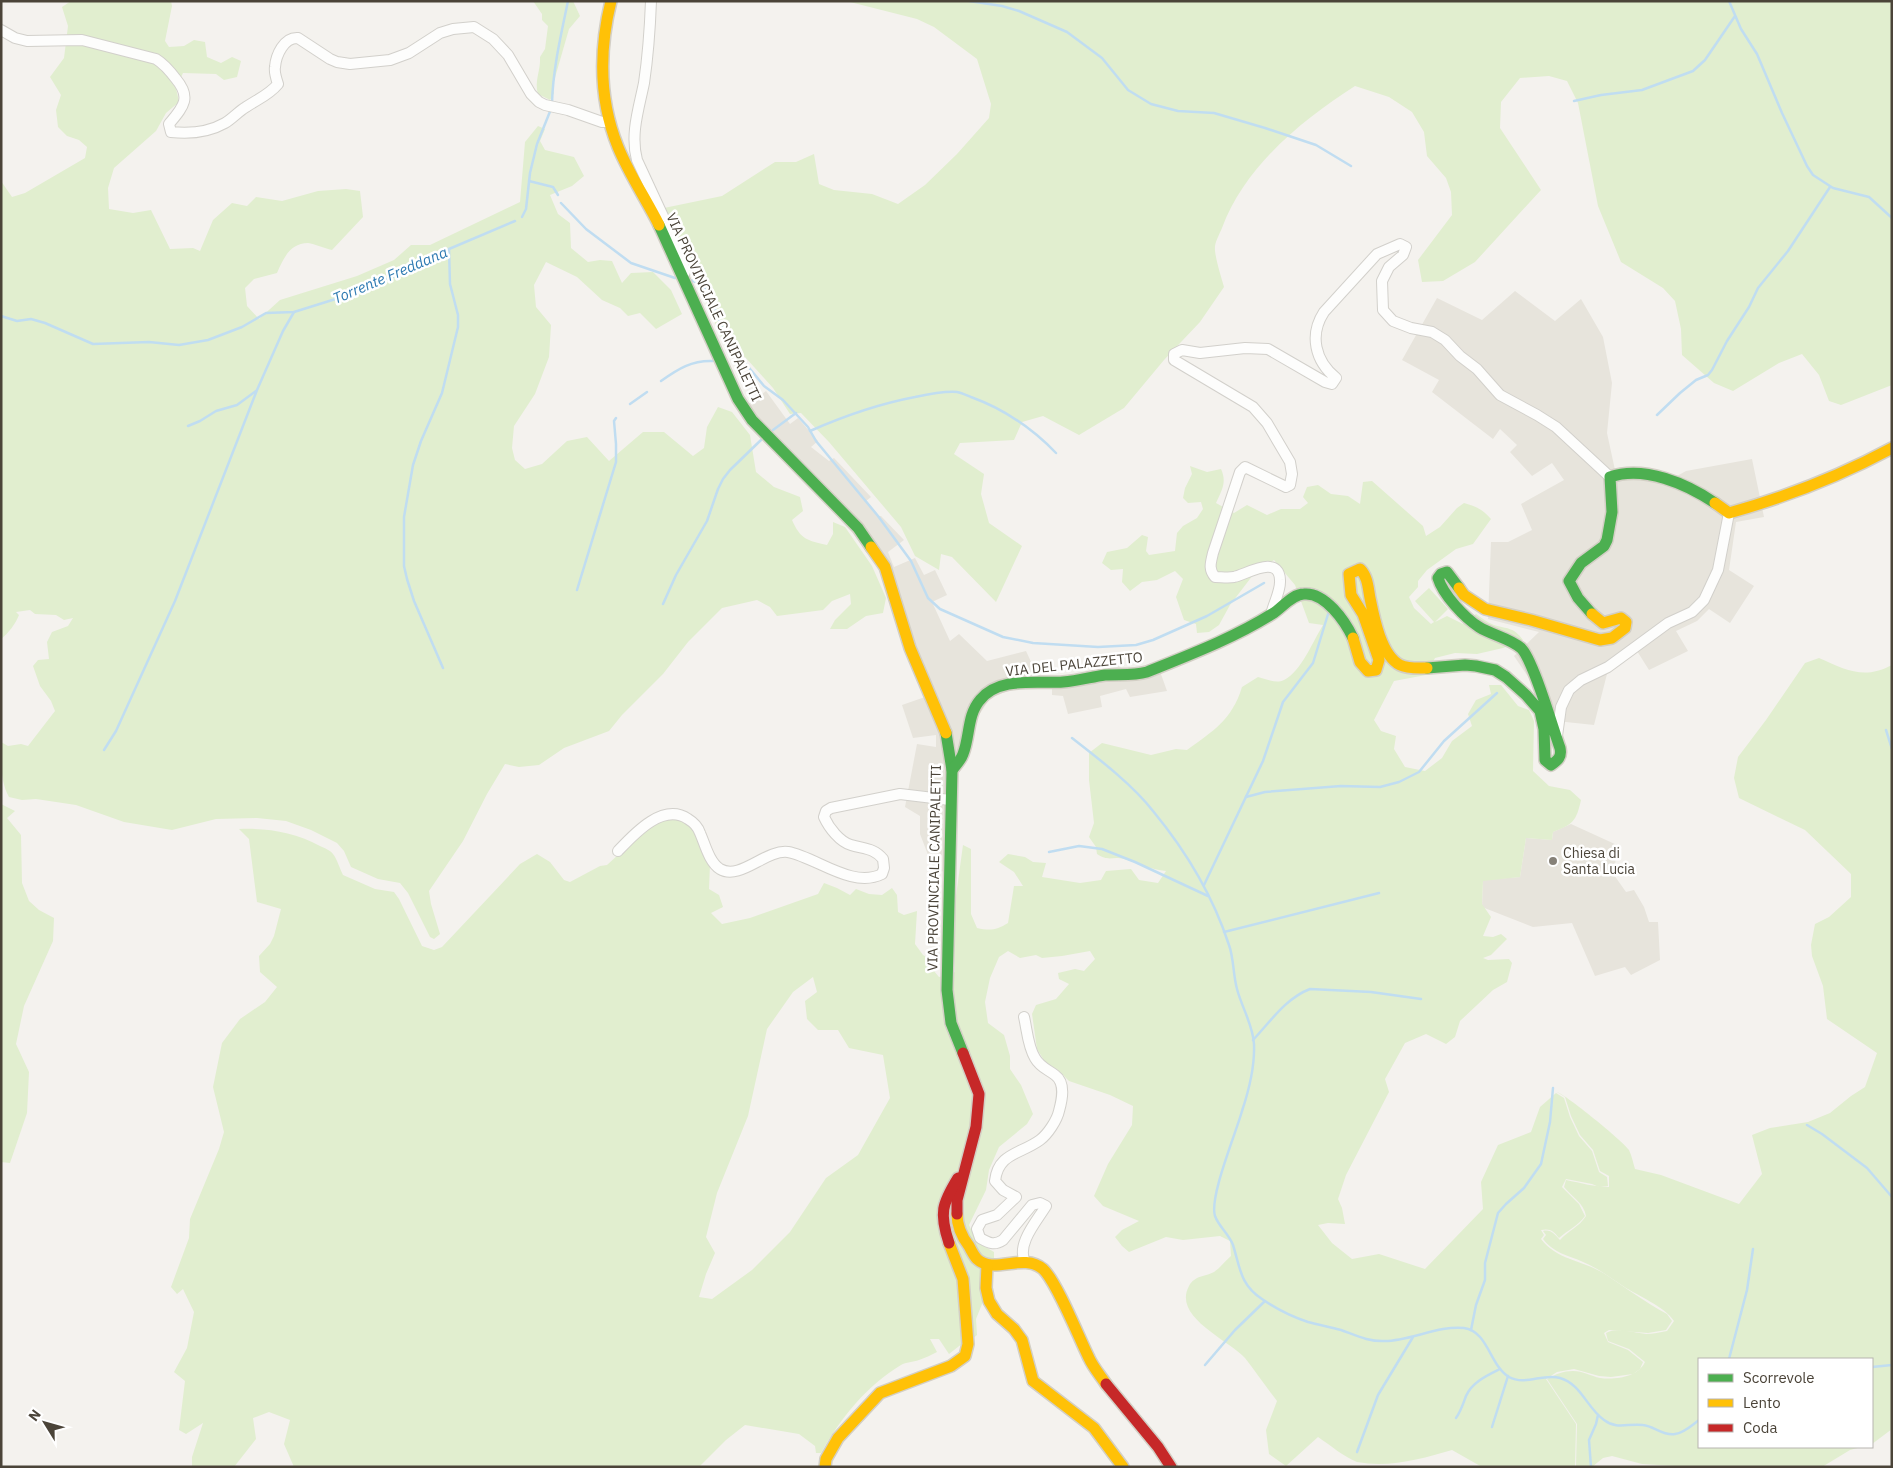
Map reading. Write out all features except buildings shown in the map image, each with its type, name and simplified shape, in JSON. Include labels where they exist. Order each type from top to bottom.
[{"type":"street","name":"VIA PROVINCIALE CANIPALETTI","points":[[611,1],[605,21],[602,50],[602,82],[610,122],[626,166],[651,209],[738,399],[752,420],[858,528],[885,567],[910,648],[946,733],[952,770],[947,990],[951,1022],[979,1094],[976,1127],[957,1200],[957,1221],[963,1238],[972,1252],[987,1265]]},
{"type":"street","points":[[651,1],[644,81],[635,123],[634,149],[637,160],[681,255],[687,288]]},
{"type":"street","points":[[1,30],[15,38],[27,41],[82,40],[156,59],[164,64],[183,87],[185,96],[184,103],[169,124],[171,132],[211,130],[226,123],[246,107],[272,91],[278,84],[274,69],[287,40],[298,38],[337,62],[350,64],[390,60],[409,53],[440,33],[453,28],[474,27],[493,39],[508,55],[532,94],[550,106],[602,122],[610,122]]},
{"type":"street","points":[[1271,614],[1281,581],[1279,573],[1274,568],[1264,566],[1234,577],[1215,576],[1210,572],[1210,566],[1240,472],[1245,467],[1286,487],[1290,485],[1292,474],[1290,462],[1267,423],[1253,407],[1174,360],[1174,354],[1182,350],[1200,353],[1245,348],[1268,349],[1325,382],[1332,384],[1336,378],[1321,362],[1315,344],[1318,321],[1377,254],[1400,244],[1406,247],[1403,255],[1389,267],[1382,281],[1383,310],[1393,321],[1411,328],[1432,332],[1445,340],[1460,356],[1477,369],[1500,395],[1556,427],[1610,477],[1619,473],[1646,475],[1680,482],[1700,491],[1729,513]]},
{"type":"street","points":[[1729,513],[1767,503],[1803,489],[1892,448]]},
{"type":"street","name":"VIA DEL PALAZZETTO","points":[[952,770],[963,756],[974,709],[986,694],[998,688],[1026,683],[1064,682],[1144,673],[1210,645],[1271,614],[1303,593],[1310,594],[1327,602],[1351,633],[1357,646],[1360,663],[1368,671],[1376,670],[1379,660],[1373,641],[1363,614],[1351,594],[1349,574],[1360,569],[1364,572],[1366,578],[1374,615],[1387,653],[1401,665],[1427,669],[1466,665],[1479,666],[1496,671],[1525,693],[1540,712],[1545,736],[1545,760],[1551,764],[1558,760],[1560,753],[1534,672],[1522,649],[1505,638],[1479,627],[1450,600],[1441,588],[1438,578],[1441,574],[1447,572],[1464,595],[1485,609],[1600,640],[1612,638],[1619,634],[1625,628],[1626,622],[1621,618],[1603,623],[1593,616],[1569,581],[1583,561],[1604,545],[1609,532],[1612,506],[1610,477]]},
{"type":"street","points":[[1556,742],[1561,707],[1569,690],[1580,680],[1608,667],[1668,623],[1692,612],[1704,600],[1718,570],[1729,513]]},
{"type":"street","points":[[618,851],[635,834],[650,823],[659,817],[672,814],[683,816],[692,821],[700,831],[703,843],[715,863],[721,869],[731,872],[744,869],[762,859],[783,852],[792,853],[836,871],[855,876],[876,877],[882,874],[884,868],[883,859],[878,853],[866,847],[850,845],[842,840],[827,824],[824,817],[826,811],[831,808],[900,794],[950,800]]},
{"type":"street","points":[[1024,1017],[1034,1056],[1040,1066],[1057,1077],[1063,1093],[1059,1113],[1041,1139],[1004,1158],[994,1181],[1003,1190],[1016,1197],[997,1215],[982,1220],[977,1229],[980,1238],[991,1244],[998,1244],[1032,1205],[1040,1202],[1046,1206],[1023,1245],[1022,1256],[1025,1262]]},
{"type":"street","points":[[825,1467],[826,1459],[838,1438],[880,1393],[951,1366],[965,1356],[968,1344],[963,1278],[944,1228],[942,1212],[949,1193],[966,1167]]},
{"type":"street","points":[[1123,1467],[1095,1428],[1083,1417],[1033,1382],[1022,1340],[1016,1331],[1000,1317],[984,1290],[987,1265],[1025,1262],[1033,1263],[1044,1270],[1055,1287],[1090,1361],[1106,1384],[1158,1447],[1171,1467]]},
{"type":"shaded area","points":[[1515,291],[1555,321],[1581,299],[1603,337],[1612,383],[1607,433],[1615,470],[1677,476],[1686,471],[1752,459],[1764,517],[1736,522],[1729,570],[1754,586],[1730,623],[1709,609],[1697,621],[1676,631],[1688,651],[1649,670],[1637,651],[1607,674],[1594,725],[1547,720],[1539,693],[1514,656],[1539,632],[1488,619],[1491,542],[1508,542],[1532,530],[1521,504],[1564,480],[1552,463],[1532,476],[1510,452],[1517,445],[1500,429],[1493,439],[1432,392],[1439,380],[1402,360],[1437,298],[1482,320]]},
{"type":"shaded area","points":[[766,391],[790,424],[798,418],[818,441],[811,447],[829,461],[834,458],[871,497],[866,501],[904,540],[888,552],[894,567],[915,558],[924,575],[935,570],[947,595],[932,602],[950,641],[959,634],[987,661],[1026,651],[1038,677],[1062,678],[1097,673],[1098,663],[1120,662],[1121,671],[1157,663],[1167,691],[1130,697],[1126,689],[1100,696],[1102,707],[1068,714],[1063,696],[1052,695],[1052,688],[1013,689],[990,698],[976,720],[956,772],[954,869],[935,873],[920,834],[920,816],[905,807],[917,744],[936,747],[936,735],[913,738],[902,705],[925,697],[879,568],[852,532],[740,410]]},
{"type":"shaded area","points":[[1571,824],[1617,845],[1614,875],[1626,892],[1634,890],[1644,907],[1649,922],[1658,922],[1660,960],[1631,975],[1625,967],[1595,976],[1572,923],[1533,927],[1482,907],[1483,880],[1520,877],[1526,838],[1552,840],[1553,832]]},
{"type":"green space","points":[[71,1],[171,1],[172,6],[165,41],[169,47],[184,46],[194,40],[205,42],[207,57],[221,63],[232,57],[241,61],[237,77],[224,80],[216,74],[183,73],[176,88],[179,102],[166,113],[156,131],[114,168],[108,188],[109,209],[133,213],[151,210],[170,249],[193,248],[200,251],[213,220],[232,203],[247,206],[256,197],[282,201],[318,191],[346,189],[360,191],[363,217],[332,250],[308,243],[296,246],[285,257],[277,273],[254,279],[245,288],[247,306],[259,319],[280,300],[357,276],[394,260],[411,245],[430,245],[520,202],[525,142],[538,126],[545,129],[540,141],[545,150],[574,157],[584,176],[572,186],[550,195],[558,214],[570,223],[571,248],[588,262],[612,261],[622,283],[631,273],[653,272],[671,290],[682,314],[656,329],[640,313],[628,316],[620,308],[602,300],[577,277],[546,262],[534,285],[536,307],[551,325],[549,357],[535,394],[514,426],[512,448],[515,460],[525,469],[542,464],[567,441],[587,437],[609,461],[643,432],[664,432],[693,456],[704,448],[707,427],[718,407],[732,412],[750,435],[756,472],[774,487],[800,497],[803,511],[792,520],[798,531],[805,538],[827,545],[833,534],[833,522],[845,527],[872,566],[886,598],[883,613],[866,616],[847,629],[830,629],[835,620],[851,604],[850,594],[832,601],[823,610],[777,616],[770,607],[757,600],[722,608],[688,642],[663,674],[622,715],[609,731],[564,748],[539,765],[519,767],[505,764],[463,841],[429,891],[440,934],[434,939],[430,937],[408,893],[400,883],[378,879],[351,867],[344,851],[337,843],[311,830],[286,821],[257,818],[216,819],[172,830],[124,822],[76,805],[9,797],[3,778],[1,742],[8,746],[21,744],[28,746],[55,711],[51,701],[40,686],[33,666],[38,660],[49,659],[47,642],[52,632],[68,626],[73,618],[64,620],[56,615],[35,614],[30,610],[16,612],[19,615],[16,621],[1,639],[1,181],[12,197],[25,193],[85,158],[87,147],[79,140],[67,136],[58,127],[56,110],[61,95],[50,77],[64,58],[68,26],[62,7]]},
{"type":"green space","points":[[533,1],[573,1],[580,16],[569,29],[552,88],[554,93],[550,100],[538,94],[537,89],[540,57],[545,49],[548,26],[542,20],[542,14]]},
{"type":"green space","points":[[846,1],[1892,1],[1892,385],[1841,405],[1829,401],[1819,375],[1802,354],[1779,363],[1733,391],[1714,383],[1682,355],[1681,329],[1675,301],[1663,288],[1621,262],[1598,206],[1578,103],[1567,81],[1549,76],[1520,78],[1501,102],[1500,128],[1541,190],[1475,262],[1443,281],[1422,282],[1418,260],[1452,215],[1451,192],[1446,178],[1427,156],[1424,132],[1412,112],[1389,97],[1355,86],[1315,114],[1277,146],[1245,184],[1232,205],[1215,246],[1224,287],[1200,322],[1164,360],[1124,408],[1079,435],[1043,416],[1022,422],[1014,440],[960,443],[954,454],[984,474],[981,494],[989,523],[1022,546],[996,602],[952,557],[941,554],[939,570],[915,556],[901,527],[829,442],[801,413],[790,414],[773,388],[745,357],[726,348],[664,208],[722,196],[775,162],[796,162],[814,154],[819,184],[834,190],[872,194],[898,204],[925,185],[957,154],[989,118],[991,104],[977,59],[934,27],[917,19]]},
{"type":"green space","points":[[1190,466],[1207,472],[1221,469],[1224,482],[1216,503],[1234,513],[1247,505],[1267,515],[1281,509],[1300,509],[1308,503],[1303,497],[1307,487],[1318,485],[1331,494],[1348,496],[1360,504],[1363,482],[1372,481],[1423,526],[1426,536],[1440,527],[1464,503],[1479,509],[1491,519],[1473,544],[1456,549],[1427,570],[1418,581],[1418,587],[1409,597],[1414,608],[1431,624],[1434,622],[1415,601],[1429,588],[1448,609],[1435,622],[1447,616],[1463,624],[1476,614],[1487,622],[1513,631],[1523,640],[1503,648],[1477,654],[1455,653],[1435,658],[1426,675],[1394,681],[1374,720],[1381,731],[1396,736],[1394,749],[1405,767],[1425,771],[1442,758],[1452,741],[1472,726],[1468,714],[1476,700],[1491,694],[1489,685],[1501,685],[1518,706],[1529,710],[1534,721],[1533,771],[1549,786],[1570,790],[1581,800],[1573,821],[1553,832],[1552,840],[1526,838],[1520,877],[1483,881],[1482,904],[1491,917],[1483,936],[1493,937],[1501,934],[1507,939],[1491,955],[1483,958],[1488,960],[1509,959],[1512,963],[1507,982],[1493,990],[1460,1021],[1455,1037],[1446,1044],[1426,1034],[1405,1043],[1385,1079],[1389,1092],[1346,1175],[1338,1199],[1345,1224],[1328,1223],[1318,1225],[1332,1243],[1352,1259],[1379,1254],[1425,1269],[1483,1209],[1481,1182],[1498,1145],[1531,1132],[1540,1107],[1556,1093],[1564,1098],[1579,1136],[1592,1151],[1599,1172],[1607,1177],[1608,1186],[1599,1187],[1566,1179],[1562,1187],[1579,1204],[1585,1216],[1559,1238],[1547,1229],[1541,1230],[1544,1235],[1541,1239],[1555,1252],[1605,1274],[1667,1314],[1672,1321],[1666,1330],[1648,1333],[1609,1330],[1604,1333],[1608,1342],[1628,1350],[1643,1362],[1640,1369],[1633,1374],[1611,1377],[1599,1376],[1574,1369],[1557,1372],[1546,1379],[1576,1424],[1575,1467],[1482,1467],[1452,1450],[1405,1462],[1369,1464],[1352,1460],[1318,1437],[1286,1466],[1269,1454],[1266,1430],[1277,1401],[1245,1358],[1205,1327],[1188,1308],[1186,1297],[1191,1282],[1214,1272],[1231,1256],[1230,1241],[1220,1236],[1183,1240],[1166,1237],[1129,1252],[1122,1246],[1115,1237],[1122,1230],[1139,1221],[1103,1206],[1094,1196],[1108,1164],[1132,1125],[1133,1106],[1110,1095],[1069,1081],[1058,1070],[1045,1062],[1037,1049],[1032,1014],[1036,1005],[1056,999],[1069,984],[1059,979],[1058,973],[1075,969],[1084,971],[1095,959],[1090,951],[1042,958],[1036,955],[1020,958],[1008,951],[999,957],[990,978],[985,1002],[988,1023],[1004,1035],[1010,1056],[1010,1069],[1021,1085],[1033,1114],[1027,1124],[999,1147],[989,1170],[986,1190],[969,1225],[977,1242],[994,1252],[994,1262],[979,1256],[960,1220],[983,1093],[955,1022],[951,974],[955,972],[955,903],[963,845],[971,849],[971,914],[977,928],[982,929],[990,930],[1008,923],[1014,886],[1023,886],[1014,872],[999,862],[1008,854],[1025,857],[1033,862],[1046,863],[1042,877],[1080,883],[1101,880],[1106,871],[1131,869],[1139,880],[1158,883],[1166,871],[1120,858],[1105,858],[1097,854],[1096,847],[1089,837],[1094,823],[1089,780],[1089,753],[1102,743],[1151,755],[1176,749],[1187,750],[1213,730],[1227,716],[1233,708],[1242,687],[1258,677],[1278,682],[1290,676],[1306,656],[1323,625],[1309,623],[1295,585],[1274,560],[1253,575],[1230,605],[1219,625],[1209,632],[1197,633],[1196,624],[1184,620],[1176,597],[1183,579],[1175,571],[1157,580],[1142,582],[1130,591],[1122,582],[1123,569],[1111,570],[1102,563],[1107,552],[1127,548],[1142,535],[1148,537],[1146,551],[1149,555],[1175,551],[1177,533],[1183,526],[1197,518],[1203,509],[1201,502],[1188,503],[1183,498],[1185,488],[1192,474]]},
{"type":"green space","points":[[1819,658],[1855,672],[1864,673],[1873,672],[1892,665],[1892,1429],[1873,1443],[1873,1358],[1698,1358],[1698,1448],[1857,1448],[1850,1450],[1822,1467],[1691,1467],[1642,1464],[1612,1456],[1603,1458],[1592,1467],[1576,1467],[1577,1424],[1547,1379],[1569,1371],[1606,1379],[1632,1374],[1642,1367],[1645,1362],[1629,1349],[1608,1341],[1606,1333],[1620,1330],[1646,1334],[1656,1333],[1667,1331],[1674,1321],[1657,1306],[1594,1267],[1556,1251],[1543,1239],[1546,1235],[1543,1231],[1548,1231],[1560,1240],[1586,1216],[1580,1204],[1564,1187],[1566,1180],[1593,1186],[1609,1187],[1609,1176],[1600,1171],[1593,1150],[1580,1135],[1571,1116],[1565,1097],[1625,1145],[1630,1152],[1635,1169],[1661,1175],[1739,1204],[1762,1174],[1752,1135],[1770,1128],[1808,1122],[1830,1113],[1865,1087],[1877,1053],[1827,1019],[1823,986],[1812,956],[1811,945],[1815,924],[1829,917],[1851,897],[1851,874],[1805,830],[1739,798],[1734,778],[1738,757],[1805,663]]},
{"type":"green space","points":[[1,804],[15,811],[7,818],[21,835],[22,883],[29,901],[39,910],[54,918],[53,941],[24,1006],[16,1044],[29,1072],[27,1113],[10,1163],[1,1162]]},
{"type":"green space","points":[[674,818],[690,825],[697,836],[703,854],[710,865],[709,889],[719,895],[723,907],[711,913],[722,924],[750,918],[818,894],[824,883],[850,895],[856,889],[869,894],[882,895],[892,888],[897,895],[898,912],[904,915],[917,911],[915,944],[923,955],[932,960],[934,971],[939,977],[944,976],[973,1095],[970,1126],[961,1164],[945,1191],[958,1280],[963,1343],[949,1354],[939,1339],[930,1339],[937,1352],[919,1360],[903,1364],[877,1382],[846,1415],[821,1453],[816,1453],[815,1446],[799,1434],[745,1425],[726,1440],[699,1467],[294,1467],[284,1444],[290,1420],[269,1412],[253,1418],[256,1439],[234,1467],[192,1467],[192,1457],[203,1423],[186,1434],[179,1430],[185,1381],[174,1372],[187,1348],[194,1312],[183,1289],[177,1294],[171,1287],[189,1238],[190,1219],[219,1149],[224,1132],[213,1087],[222,1043],[240,1019],[265,1002],[277,987],[260,972],[259,956],[270,944],[274,936],[281,909],[257,902],[249,839],[239,829],[271,830],[291,834],[329,850],[343,875],[375,889],[394,892],[422,946],[434,950],[442,947],[520,864],[537,854],[550,862],[564,880],[570,882],[600,866],[607,865],[638,837],[664,821]],"holes":[[[813,977],[817,992],[805,1001],[807,1019],[818,1030],[838,1030],[849,1048],[883,1055],[890,1098],[858,1155],[826,1178],[790,1232],[752,1270],[712,1299],[699,1297],[715,1253],[706,1237],[717,1193],[748,1116],[767,1029],[793,992]]]},
{"type":"green space","points":[[953,1199],[984,1268],[982,1304],[976,1319],[977,1335],[972,1339],[948,1227],[946,1212]]},
{"type":"waterway","name":"Torrente Freddana","points":[[552,103],[556,64],[568,1]]},
{"type":"waterway","points":[[969,1],[1002,6],[1019,11],[1067,32],[1102,58],[1128,90],[1151,104],[1178,111],[1214,113],[1265,128],[1316,145],[1351,166]]},
{"type":"waterway","points":[[1729,1],[1741,29],[1757,54],[1782,113],[1813,175],[1833,188],[1869,197],[1892,218]]},
{"type":"waterway","points":[[1574,101],[1601,95],[1642,90],[1693,71],[1705,60],[1735,16]]},
{"type":"waterway","name":"Torrente Freddana","points":[[522,217],[526,209],[530,173],[537,144],[551,109]]},
{"type":"waterway","points":[[529,181],[553,187],[558,195]]},
{"type":"waterway","points":[[1657,415],[1680,393],[1696,380],[1708,375],[1712,370],[1758,288],[1788,251],[1830,187]]},
{"type":"waterway","points":[[561,203],[586,229],[631,263],[675,278]]},
{"type":"waterway","name":"Torrente Freddana","points":[[1,316],[17,321],[31,319],[45,323],[93,344],[149,342],[179,345],[208,340],[242,327],[266,313],[294,312],[358,292],[424,263],[449,249],[515,221]]},
{"type":"waterway","points":[[443,668],[414,601],[407,579],[404,566],[404,517],[413,465],[421,441],[442,393],[458,327],[458,315],[450,284],[449,249]]},
{"type":"waterway","points":[[690,280],[699,283],[708,291],[727,341],[764,386],[783,400],[808,427],[816,441],[878,516],[911,561],[928,598],[940,609],[1003,637],[1033,643],[1098,647],[1136,645],[1153,640],[1207,616],[1264,583]]},
{"type":"waterway","points":[[104,750],[116,731],[175,601],[257,390],[283,331],[294,312]]},
{"type":"waterway","points":[[661,381],[686,366],[698,362],[713,361]]},
{"type":"waterway","points":[[188,426],[216,411],[237,405],[256,391]]},
{"type":"waterway","points":[[630,404],[647,392]]},
{"type":"waterway","points":[[810,431],[848,415],[888,403],[931,394],[957,392],[1006,413],[1027,427],[1056,453]]},
{"type":"waterway","points":[[773,430],[796,413]]},
{"type":"waterway","points":[[577,590],[616,462],[614,421],[616,418]]},
{"type":"waterway","points":[[663,604],[676,575],[707,521],[723,479],[761,440]]},
{"type":"waterway","points":[[1204,885],[1263,761],[1283,702],[1313,663],[1329,611]]},
{"type":"waterway","points":[[1246,797],[1265,792],[1341,786],[1380,787],[1399,782],[1419,772],[1444,741],[1497,693]]},
{"type":"waterway","points":[[1886,730],[1892,749]]},
{"type":"waterway","points":[[1072,738],[1126,782],[1145,801],[1165,826],[1177,842],[1207,892],[1229,945],[1237,989],[1252,1030],[1254,1053],[1249,1087],[1219,1180],[1214,1207],[1215,1216],[1233,1245],[1242,1275],[1249,1288],[1267,1302],[1296,1318],[1341,1330],[1362,1338],[1385,1341],[1404,1339],[1445,1329],[1464,1328],[1472,1331],[1484,1342],[1497,1365],[1509,1377],[1521,1380],[1554,1377],[1567,1381],[1579,1391],[1598,1415],[1613,1425],[1643,1425],[1666,1434],[1675,1434],[1685,1430],[1698,1421]]},
{"type":"waterway","points":[[1049,852],[1079,846],[1102,849],[1208,896]]},
{"type":"waterway","points":[[1224,932],[1379,893]]},
{"type":"waterway","points":[[1253,1040],[1286,1004],[1310,989],[1371,992],[1421,999]]},
{"type":"waterway","points":[[1471,1330],[1476,1305],[1485,1280],[1485,1263],[1498,1213],[1524,1188],[1541,1164],[1550,1122],[1553,1088]]},
{"type":"waterway","points":[[1807,1125],[1867,1168],[1892,1197]]},
{"type":"waterway","points":[[1729,1358],[1747,1290],[1753,1249]]},
{"type":"waterway","points":[[1205,1365],[1235,1330],[1265,1301]]},
{"type":"waterway","points":[[1357,1452],[1378,1395],[1413,1337]]},
{"type":"waterway","points":[[1873,1367],[1892,1365]]},
{"type":"waterway","points":[[1456,1418],[1472,1387],[1500,1369]]},
{"type":"waterway","points":[[1492,1427],[1508,1376]]},
{"type":"waterway","points":[[1591,1467],[1589,1440],[1598,1415]]},
{"type":"traffic: fast","points":[[659,225],[738,399],[752,420],[858,528],[871,547]]},
{"type":"traffic: fast","points":[[1592,614],[1578,598],[1569,581],[1581,563],[1604,546],[1607,540],[1612,512],[1610,477],[1637,473],[1665,478],[1692,489],[1715,503]]},
{"type":"traffic: fast","points":[[1427,668],[1476,666],[1495,670],[1506,677],[1540,711],[1544,729],[1545,760],[1551,765],[1559,758],[1560,748],[1537,679],[1526,655],[1521,648],[1506,639],[1484,630],[1467,618],[1449,599],[1438,578],[1441,574],[1447,572],[1459,588]]},
{"type":"traffic: fast","points":[[952,770],[963,754],[976,706],[988,692],[997,687],[1008,684],[1063,682],[1105,675],[1147,672],[1242,631],[1272,614],[1295,596],[1304,594],[1312,595],[1327,603],[1340,616],[1353,638]]},
{"type":"traffic: fast","points":[[946,733],[952,770],[947,990],[951,1023],[963,1053]]},
{"type":"traffic: slow","points":[[611,1],[604,38],[603,56],[604,93],[607,111],[622,157],[659,225]]},
{"type":"traffic: slow","points":[[1715,503],[1729,513],[1750,507],[1833,477],[1892,448]]},
{"type":"traffic: slow","points":[[871,547],[885,567],[910,648],[946,733]]},
{"type":"traffic: slow","points":[[1353,638],[1360,662],[1368,671],[1376,670],[1379,660],[1363,614],[1351,595],[1349,574],[1360,569],[1366,579],[1379,635],[1388,653],[1400,665],[1427,668]]},
{"type":"traffic: slow","points":[[1459,588],[1464,595],[1485,609],[1600,640],[1612,638],[1625,628],[1626,622],[1621,618],[1603,623],[1592,614]]},
{"type":"traffic: slow","points":[[957,1214],[962,1235],[977,1259],[992,1265],[1035,1264],[1043,1269],[1055,1286],[1091,1361],[1106,1384]]},
{"type":"traffic: slow","points":[[825,1467],[826,1459],[838,1438],[880,1393],[951,1366],[965,1356],[968,1344],[963,1279],[949,1243]]},
{"type":"traffic: slow","points":[[987,1265],[986,1288],[989,1301],[997,1314],[1014,1329],[1022,1340],[1033,1381],[1094,1428],[1123,1467]]},
{"type":"traffic: jam","points":[[957,1214],[957,1200],[976,1127],[979,1094],[963,1053]]},
{"type":"traffic: jam","points":[[949,1243],[943,1216],[945,1202],[958,1178]]},
{"type":"traffic: jam","points":[[1106,1384],[1158,1447],[1171,1467]]},
{"type":"place","name":"Chiesa di Santa Lucia","points":[[1553,861]]}]
